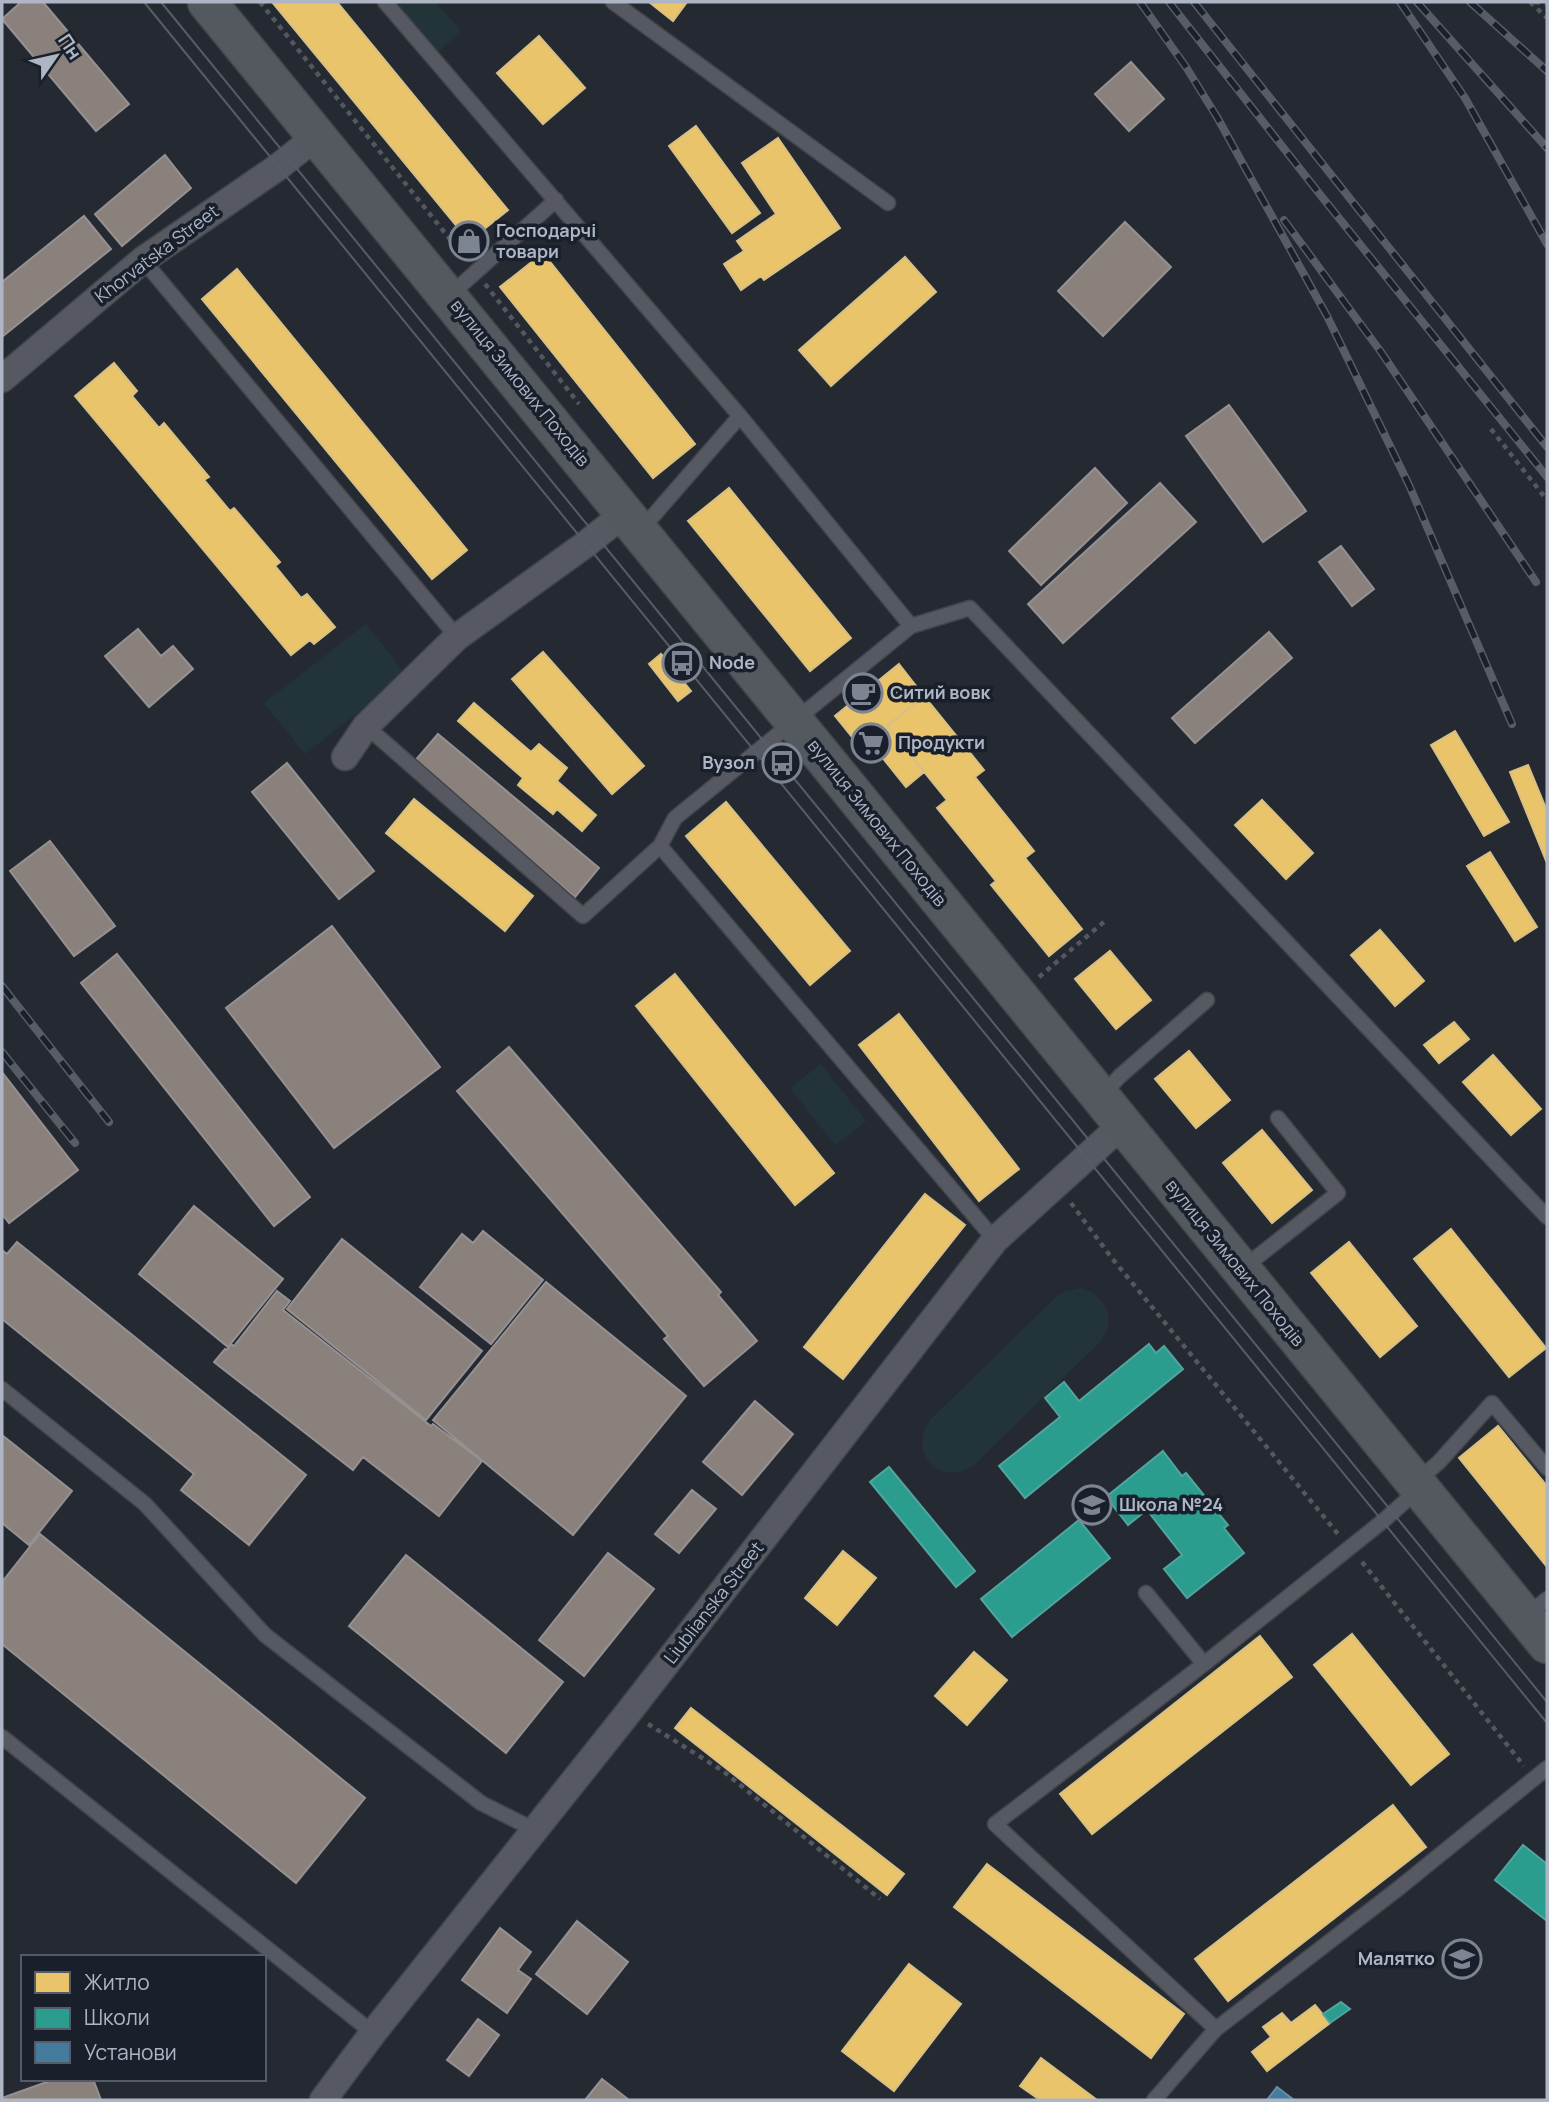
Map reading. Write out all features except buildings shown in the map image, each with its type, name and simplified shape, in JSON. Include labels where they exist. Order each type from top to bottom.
[{"type":"main road","name":"вулиця Зимових Походів","points":[[207,2],[1417,1486],[1540,1620]]},
{"type":"street","name":"Khorvatska Street","points":[[2,379],[144,260],[278,167],[317,136]]},
{"type":"street","points":[[345,757],[366,726],[457,637],[586,544],[633,522]]},
{"type":"street","name":"Liublianska Street","points":[[323,2100],[995,1240],[1056,1183],[1112,1110]]},
{"type":"lane","points":[[385,2],[740,416],[911,626]]},
{"type":"lane","points":[[613,2],[888,203]]},
{"type":"lane","points":[[449,296],[556,200]]},
{"type":"lane","points":[[144,260],[457,637]]},
{"type":"lane","points":[[633,522],[740,416]]},
{"type":"lane","points":[[366,726],[583,916],[660,846],[674,818],[911,626],[970,608],[1547,1217]]},
{"type":"lane","points":[[660,846],[995,1240]]},
{"type":"lane","points":[[1112,1110],[1120,1076],[1207,1000]]},
{"type":"lane","points":[[1240,1270],[1338,1193],[1278,1118]]},
{"type":"lane","points":[[2,1389],[145,1504],[264,1635],[481,1802],[535,1830]]},
{"type":"lane","points":[[1216,2029],[995,1824],[1350,1548],[1417,1486],[1492,1403],[1547,1468]]},
{"type":"lane","points":[[1146,1593],[1204,1664]]},
{"type":"lane","points":[[2,1737],[373,2033]]},
{"type":"lane","points":[[1154,2100],[1216,2029],[1399,1888],[1547,1768]]},
{"type":"path","points":[[1533,2],[1547,4]]},
{"type":"path","points":[[1533,2],[1547,18]]},
{"type":"path","points":[[1491,429],[1547,500]]},
{"type":"path","points":[[1038,977],[1105,920]]},
{"type":"path","points":[[1056,1183],[1111,1257],[1350,1548],[1533,1778]]},
{"type":"path","points":[[628,1713],[723,1772],[880,1899]]},
{"type":"shaded area","points":[[435,2],[461,31],[438,52],[395,4]]},
{"type":"shaded area","points":[[366,624],[406,675],[305,754],[264,703]]},
{"type":"shaded area","points":[[821,1064],[866,1121],[835,1145],[790,1088]]},
{"type":"shaded area","points":[[1081,1288],[1097,1296],[1107,1309],[1108,1325],[1100,1342],[974,1465],[961,1471],[949,1472],[930,1463],[922,1443],[924,1431],[931,1419],[1056,1297],[1063,1292]]},
{"type":"tram line","points":[[144,2],[1547,1723]]},
{"type":"tram line","points":[[161,2],[1547,1702]]},
{"type":"railway","points":[[1140,2],[1217,117],[1327,316],[1409,485],[1512,724]]},
{"type":"railway","points":[[1169,2],[1547,477]]},
{"type":"railway","points":[[1194,2],[1547,447]]},
{"type":"railway","points":[[1400,2],[1465,98],[1547,244]]},
{"type":"railway","points":[[1417,2],[1547,148]]},
{"type":"railway","points":[[1470,2],[1547,71]]},
{"type":"railway","points":[[1284,220],[1381,352],[1536,582]]},
{"type":"railway","points":[[2,986],[109,1122]]},
{"type":"railway","points":[[2,1052],[75,1143]]},
{"type":"place","name":"Господарчі товари","points":[[469,241]]},
{"type":"place","name":"Node","points":[[682,663]]},
{"type":"place","name":"Ситий вовк","points":[[863,693]]},
{"type":"place","name":"Продукти","points":[[871,743]]},
{"type":"place","name":"Вузол","points":[[782,763]]},
{"type":"place","name":"Школа №24","points":[[1092,1505]]},
{"type":"place","name":"Малятко","points":[[1462,1959]]}]
